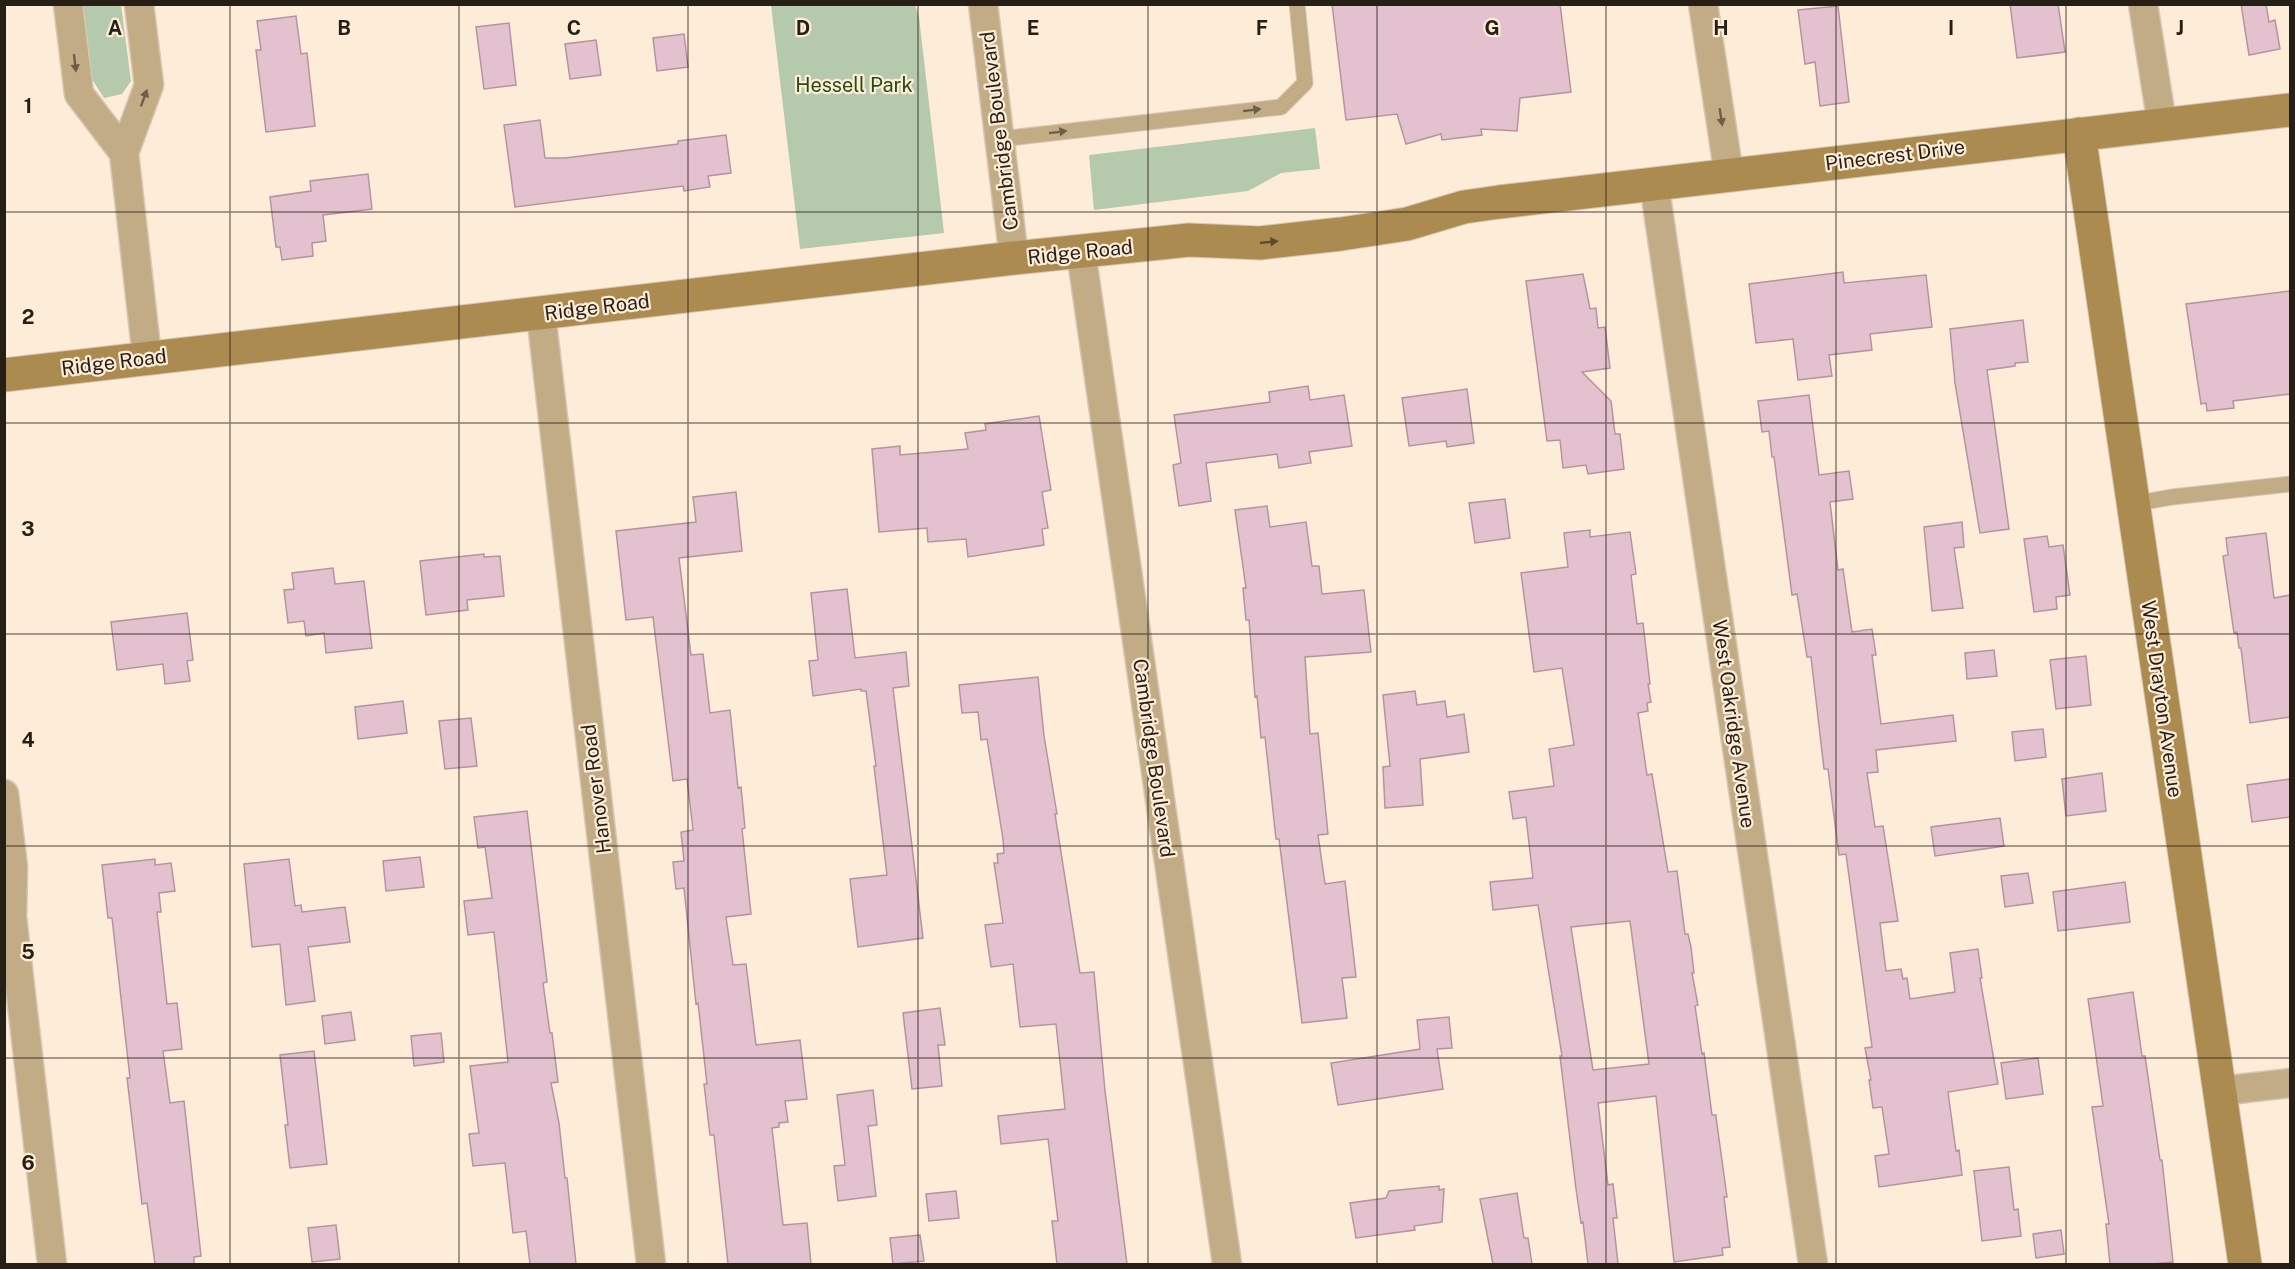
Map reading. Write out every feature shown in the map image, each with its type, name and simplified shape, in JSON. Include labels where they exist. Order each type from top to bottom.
[{"type":"street","points":[[68,4],[79,94],[124,153]]},
{"type":"street","points":[[139,4],[149,85],[124,153],[147,357]]},
{"type":"street","name":"Cambridge Boulevard","points":[[983,4],[1014,258]]},
{"type":"street","points":[[1703,4],[1729,175]]},
{"type":"street","points":[[2143,4],[2162,124]]},
{"type":"street","name":"Pinecrest Drive","points":[[1499,202],[2290,110]]},
{"type":"street","name":"West Drayton Avenue","points":[[2079,134],[2245,1264]]},
{"type":"street","name":"West Oakridge Avenue","points":[[1654,183],[1813,1264]]},
{"type":"street","name":"Ridge Road","points":[[4,375],[1014,258],[1189,240],[1260,243],[1341,234],[1407,224],[1464,207],[1499,202]]},
{"type":"street","name":"Cambridge Boulevard","points":[[1081,252],[1227,1264]]},
{"type":"street","name":"Hanover Road","points":[[542,314],[651,1264]]},
{"type":"street","points":[[4,794],[13,867],[12,917],[52,1264]]},
{"type":"street","points":[[2220,1092],[2290,1083]]},
{"type":"lane","points":[[1000,140],[1281,107],[1305,82],[1297,4]]},
{"type":"lane","points":[[2133,504],[2172,497],[2290,484]]},
{"type":"green space","points":[[83,5],[121,5],[131,81],[122,94],[104,98],[92,79]]},
{"type":"green space","name":"Hessell Park","points":[[771,5],[915,5],[919,17],[944,233],[800,249]]},
{"type":"green space","points":[[1315,128],[1320,169],[1281,173],[1248,191],[1094,210],[1089,155]]},
{"type":"building","points":[[1332,4],[1560,4],[1571,92],[1520,98],[1517,131],[1481,129],[1482,135],[1442,140],[1441,134],[1406,144],[1397,114],[1346,120]]},
{"type":"building","points":[[2010,4],[2058,4],[2065,52],[2017,58]]},
{"type":"building","points":[[2241,4],[2266,4],[2269,22],[2275,20],[2280,49],[2249,55]]},
{"type":"building","points":[[1838,6],[1849,102],[1820,106],[1815,62],[1805,64],[1798,10]]},
{"type":"building","points":[[296,16],[301,54],[307,53],[315,126],[266,132],[256,50],[261,50],[257,21]]},
{"type":"building","points":[[509,23],[516,85],[484,89],[476,27]]},
{"type":"building","points":[[684,34],[688,67],[657,71],[653,38]]},
{"type":"building","points":[[596,40],[601,75],[570,79],[565,44]]},
{"type":"building","points":[[540,120],[545,158],[565,158],[678,144],[678,141],[726,135],[731,173],[708,176],[710,187],[684,191],[683,186],[515,207],[504,125]]},
{"type":"building","points":[[368,174],[372,209],[323,215],[326,241],[312,243],[313,256],[282,260],[280,247],[276,247],[270,197],[311,191],[310,181]]},
{"type":"building","points":[[1843,272],[1844,283],[1926,275],[1932,327],[1870,334],[1872,350],[1829,355],[1832,376],[1798,380],[1793,339],[1756,343],[1749,284]]},
{"type":"building","points":[[1583,274],[1590,309],[1596,308],[1598,328],[1605,327],[1610,368],[1582,372],[1611,401],[1615,434],[1620,434],[1624,469],[1588,474],[1586,465],[1563,468],[1560,440],[1547,441],[1526,281]]},
{"type":"building","points":[[2290,291],[2290,394],[2233,401],[2234,408],[2207,411],[2206,403],[2201,404],[2186,304]]},
{"type":"building","points":[[2023,320],[2028,362],[1987,370],[2009,529],[1980,533],[1955,383],[1950,329]]},
{"type":"building","points":[[1308,386],[1310,400],[1344,395],[1352,446],[1309,452],[1311,463],[1279,468],[1277,454],[1206,463],[1211,501],[1179,506],[1173,465],[1181,463],[1174,415],[1270,402],[1269,392]]},
{"type":"building","points":[[1467,389],[1474,443],[1447,447],[1446,441],[1409,446],[1402,398]]},
{"type":"building","points":[[1809,395],[1819,475],[1849,471],[1853,499],[1830,502],[1838,570],[1843,569],[1852,632],[1872,629],[1876,655],[1872,655],[1881,724],[1953,715],[1956,741],[1876,750],[1878,772],[1867,773],[1875,827],[1883,826],[1898,921],[1880,923],[1886,971],[1901,969],[1903,979],[1907,978],[1910,999],[1955,992],[1950,953],[1978,949],[1982,978],[1980,978],[1998,1084],[1948,1092],[1956,1151],[1959,1150],[1962,1175],[1879,1187],[1875,1156],[1889,1154],[1882,1107],[1873,1108],[1865,1048],[1872,1047],[1846,854],[1839,855],[1828,769],[1824,769],[1811,657],[1807,657],[1797,594],[1792,595],[1774,457],[1772,457],[1769,431],[1762,432],[1758,401]]},
{"type":"building","points":[[1039,416],[1051,490],[1042,492],[1048,528],[1042,529],[1044,545],[968,557],[966,539],[928,542],[927,528],[879,532],[872,449],[900,446],[900,455],[968,449],[965,433],[986,430],[985,424]]},
{"type":"building","points":[[736,492],[742,551],[679,558],[691,655],[703,654],[710,713],[730,710],[738,788],[741,787],[745,828],[742,829],[751,914],[726,917],[733,965],[746,964],[756,1045],[800,1040],[807,1099],[785,1101],[788,1122],[779,1123],[779,1127],[772,1128],[783,1225],[807,1223],[811,1264],[728,1264],[714,1135],[710,1135],[704,1084],[707,1084],[684,888],[676,889],[673,862],[684,861],[681,832],[693,830],[687,779],[673,781],[653,617],[626,620],[616,531],[696,522],[693,497]]},
{"type":"building","points":[[1505,499],[1510,538],[1475,543],[1469,503]]},
{"type":"building","points":[[1267,506],[1270,527],[1306,522],[1312,566],[1319,566],[1322,594],[1364,590],[1371,652],[1305,657],[1310,734],[1318,733],[1328,834],[1318,835],[1325,884],[1345,881],[1356,977],[1342,978],[1347,1018],[1302,1023],[1279,839],[1276,839],[1265,737],[1261,738],[1257,696],[1255,697],[1249,620],[1246,620],[1243,588],[1246,588],[1235,510]]},
{"type":"building","points":[[1962,522],[1964,547],[1954,548],[1963,608],[1932,611],[1924,527]]},
{"type":"building","points":[[1590,530],[1590,537],[1630,532],[1636,574],[1631,575],[1637,624],[1643,623],[1651,702],[1647,703],[1648,711],[1638,713],[1647,775],[1652,774],[1668,872],[1677,871],[1685,934],[1688,934],[1691,947],[1694,973],[1692,973],[1698,1005],[1695,1006],[1712,1115],[1716,1115],[1727,1197],[1724,1197],[1730,1247],[1722,1248],[1723,1255],[1674,1262],[1656,1096],[1598,1103],[1608,1185],[1613,1184],[1617,1218],[1613,1218],[1618,1264],[1588,1264],[1576,1189],[1560,1056],[1562,1056],[1538,905],[1493,910],[1490,882],[1533,878],[1526,817],[1513,819],[1509,792],[1554,786],[1549,749],[1574,745],[1562,668],[1534,672],[1521,573],[1568,567],[1564,533]],"holes":[[[1630,921],[1649,1064],[1593,1070],[1571,927]]]},
{"type":"building","points":[[2266,533],[2274,598],[2290,595],[2290,717],[2250,723],[2241,648],[2239,648],[2237,632],[2234,633],[2223,556],[2228,555],[2226,538]]},
{"type":"building","points":[[2047,536],[2049,547],[2063,545],[2070,595],[2056,597],[2057,609],[2034,612],[2024,539]]},
{"type":"building","points":[[484,554],[484,557],[500,556],[504,596],[467,600],[468,610],[426,615],[420,561]]},
{"type":"building","points":[[333,568],[335,584],[364,581],[372,648],[326,653],[324,633],[306,636],[304,621],[288,623],[284,590],[294,589],[292,573]]},
{"type":"building","points":[[847,589],[855,658],[906,652],[909,686],[893,688],[923,938],[858,947],[850,879],[887,875],[866,691],[861,691],[861,689],[813,696],[809,661],[818,660],[811,593]]},
{"type":"building","points":[[187,613],[193,660],[187,661],[190,681],[165,684],[163,664],[117,670],[111,622]]},
{"type":"building","points":[[1994,650],[1997,676],[1967,679],[1965,653]]},
{"type":"building","points":[[2086,656],[2091,705],[2056,709],[2050,660]]},
{"type":"building","points":[[1038,677],[1044,736],[1057,814],[1055,814],[1080,973],[1094,972],[1105,1091],[1127,1264],[1057,1264],[1052,1221],[1058,1221],[1048,1139],[1001,1144],[998,1116],[1065,1109],[1056,1024],[1020,1027],[1013,964],[991,967],[985,925],[1003,923],[994,863],[998,863],[997,854],[1004,853],[1003,839],[987,739],[981,740],[978,712],[962,713],[959,685]]},
{"type":"building","points":[[1415,691],[1417,705],[1445,701],[1447,717],[1464,714],[1469,752],[1420,759],[1423,805],[1385,808],[1383,767],[1390,766],[1383,695]]},
{"type":"building","points":[[403,701],[407,733],[358,739],[355,707]]},
{"type":"building","points":[[471,718],[477,766],[445,769],[439,721]]},
{"type":"building","points":[[2043,729],[2046,757],[2015,761],[2012,732]]},
{"type":"building","points":[[2102,773],[2106,811],[2066,816],[2062,779]]},
{"type":"building","points":[[2290,779],[2290,817],[2252,822],[2247,785]]},
{"type":"building","points":[[527,811],[547,982],[543,983],[558,1082],[551,1083],[559,1123],[565,1178],[567,1178],[576,1264],[530,1264],[526,1231],[513,1233],[505,1163],[473,1166],[469,1134],[479,1133],[470,1066],[508,1062],[494,932],[468,935],[464,901],[492,898],[485,847],[478,848],[474,817]]},
{"type":"building","points":[[2000,818],[2004,846],[1935,856],[1931,827]]},
{"type":"building","points":[[420,857],[424,887],[386,891],[383,861]]},
{"type":"building","points":[[155,859],[155,865],[171,863],[175,891],[159,893],[161,912],[157,912],[167,1004],[177,1003],[182,1049],[163,1051],[170,1103],[184,1101],[201,1256],[194,1257],[194,1264],[155,1264],[147,1203],[142,1204],[112,918],[108,918],[102,865]]},
{"type":"building","points":[[289,859],[295,906],[301,905],[302,912],[345,907],[350,942],[308,947],[315,1001],[286,1005],[280,944],[252,947],[244,864]]},
{"type":"building","points":[[2028,873],[2033,903],[2005,907],[2001,876]]},
{"type":"building","points":[[2125,882],[2130,922],[2058,931],[2053,892]]},
{"type":"building","points":[[2133,992],[2142,1056],[2145,1056],[2160,1160],[2162,1160],[2173,1262],[2110,1264],[2106,1224],[2109,1224],[2092,1107],[2103,1106],[2088,999]]},
{"type":"building","points":[[940,1008],[945,1045],[938,1045],[942,1086],[912,1089],[903,1013]]},
{"type":"building","points":[[351,1012],[355,1040],[325,1044],[322,1016]]},
{"type":"building","points":[[1449,1017],[1452,1048],[1437,1049],[1443,1089],[1338,1105],[1331,1063],[1420,1049],[1417,1020]]},
{"type":"building","points":[[441,1033],[444,1062],[414,1066],[411,1036]]},
{"type":"building","points":[[314,1051],[327,1164],[290,1168],[280,1055]]},
{"type":"building","points":[[2038,1058],[2043,1094],[2006,1099],[2001,1063]]},
{"type":"building","points":[[873,1090],[877,1125],[868,1126],[876,1196],[838,1201],[834,1166],[845,1165],[837,1095]]},
{"type":"building","points":[[2009,1167],[2014,1210],[2018,1209],[2021,1236],[1982,1241],[1974,1171]]},
{"type":"building","points":[[1439,1186],[1439,1190],[1444,1189],[1442,1222],[1414,1226],[1415,1230],[1356,1238],[1350,1203],[1386,1198],[1389,1191]]},
{"type":"building","points":[[956,1191],[959,1218],[929,1221],[926,1194]]},
{"type":"building","points":[[1517,1193],[1524,1238],[1528,1238],[1532,1264],[1493,1264],[1480,1199]]},
{"type":"building","points":[[336,1225],[340,1259],[312,1262],[308,1228]]},
{"type":"building","points":[[2061,1230],[2064,1254],[2036,1258],[2033,1234]]},
{"type":"building","points":[[920,1235],[924,1261],[893,1264],[890,1238]]}]
